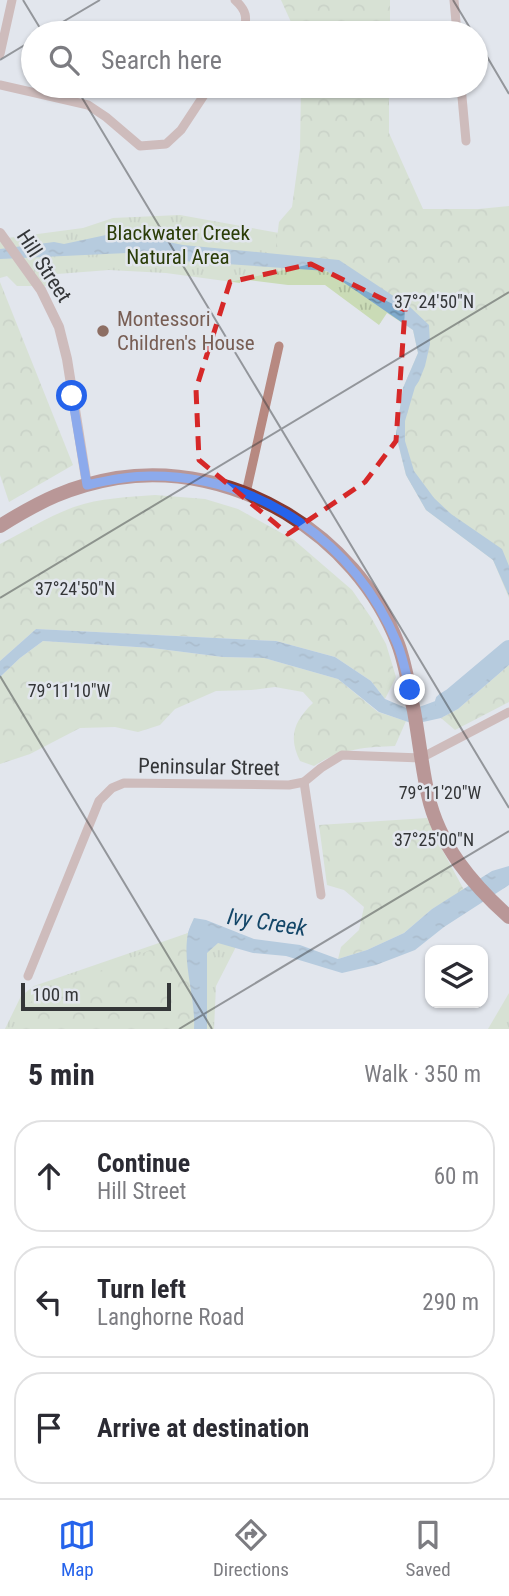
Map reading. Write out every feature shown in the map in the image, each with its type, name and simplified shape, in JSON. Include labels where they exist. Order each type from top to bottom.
[{"type":"main road","points":[[0,526],[56,494],[118,478],[150,476],[208,481],[246,493],[277,508],[310,530],[339,554],[372,593],[399,646],[410,690],[428,798],[440,832],[465,872],[509,917]]},
{"type":"street","points":[[0,54],[12,0]]},
{"type":"street","points":[[235,0],[244,9],[246,21]]},
{"type":"street","points":[[454,0],[456,21]]},
{"type":"street","points":[[0,85],[21,90]]},
{"type":"street","points":[[57,98],[88,105],[140,146],[166,144],[181,130],[202,98]]},
{"type":"street","points":[[462,98],[466,141]]},
{"type":"street","name":"Hill Street","points":[[3,237],[52,310],[64,342],[87,485]]},
{"type":"street","points":[[246,493],[279,346]]},
{"type":"street","points":[[421,753],[509,712]]},
{"type":"street","name":"Peninsular Street","points":[[28,976],[99,801],[112,788],[124,783],[289,785],[304,782],[342,755],[421,753]]},
{"type":"street","points":[[304,782],[321,895]]},
{"type":"highlighted area","points":[[311,264],[405,310],[396,441],[365,482],[288,534],[199,460],[196,389],[230,282]]},
{"type":"green space","points":[[281,0],[390,0],[390,21],[291,21]]},
{"type":"green space","points":[[301,98],[389,98],[389,133],[423,209],[509,206],[509,566],[502,549],[451,514],[434,498],[414,472],[405,441],[405,421],[430,344],[383,288],[275,254],[279,222],[292,207],[300,149]]},
{"type":"green space","name":"Blackwater Creek Natural Area","points":[[180,215],[323,241],[397,269],[509,515],[509,598],[493,560],[426,510],[406,475],[396,435],[403,388],[418,353],[413,330],[387,313],[379,325],[325,285],[288,285],[240,279],[240,283],[166,273],[109,270],[57,274],[52,286],[17,286],[7,276],[0,278],[0,239],[83,228],[113,218]]},
{"type":"green space","points":[[0,282],[73,465],[9,502],[0,475]]},
{"type":"green space","points":[[155,495],[205,499],[238,509],[294,540],[352,590],[386,644],[396,677],[385,699],[371,681],[335,657],[276,641],[36,629],[0,661],[0,544],[74,507],[124,497]]},
{"type":"green space","points":[[43,641],[152,648],[223,657],[264,658],[338,679],[378,712],[406,721],[395,746],[343,752],[314,766],[300,761],[294,744],[297,723],[313,703],[303,692],[275,687],[216,691],[175,709],[160,725],[138,732],[115,727],[80,728],[30,754],[0,764],[0,677]]},
{"type":"green space","points":[[509,665],[509,702],[455,730],[441,718],[458,709]]},
{"type":"green space","points":[[427,818],[464,890],[432,909],[404,933],[367,950],[338,959],[341,947],[359,930],[364,907],[344,890],[327,885],[319,825]]},
{"type":"green space","points":[[194,918],[242,935],[216,986],[214,1029],[5,1029],[21,996],[34,986],[188,933]]},
{"type":"green space","points":[[188,933],[187,960],[195,1013],[194,1029],[12,1029],[26,1006],[43,992],[121,963]]},
{"type":"green space","points":[[509,993],[509,1029],[488,1029]]},
{"type":"water","points":[[106,235],[339,260],[410,307],[429,325],[430,344],[405,421],[405,441],[414,471],[434,498],[451,514],[502,549],[509,566],[509,596],[493,560],[426,510],[406,475],[396,435],[403,388],[418,353],[413,330],[327,271],[183,261],[127,253],[0,259],[0,249],[54,242],[64,244]]},
{"type":"water","points":[[36,629],[276,641],[335,657],[371,681],[385,699],[411,710],[449,696],[477,680],[509,651],[509,665],[458,709],[441,718],[414,724],[379,712],[338,679],[264,658],[223,657],[152,648],[43,641],[0,677],[0,661]]},
{"type":"water","points":[[509,866],[509,885],[444,927],[415,950],[376,965],[342,973],[286,956],[253,953],[218,943],[207,953],[207,1029],[194,1029],[187,945],[188,931],[194,918],[254,939],[300,945],[338,959],[367,950],[404,933],[432,909],[492,871]]},
{"type":"waterway","points":[[444,702],[509,649]]},
{"type":"place","name":"Montessori Children's House","points":[[103,331]]},
{"type":"route","points":[[72,396],[87,485],[118,478],[177,477],[208,481],[246,493],[277,508],[339,554],[372,593],[399,646],[410,690]]},
{"type":"water label","name":"Ivy Creek","points":[[267,922]]}]
